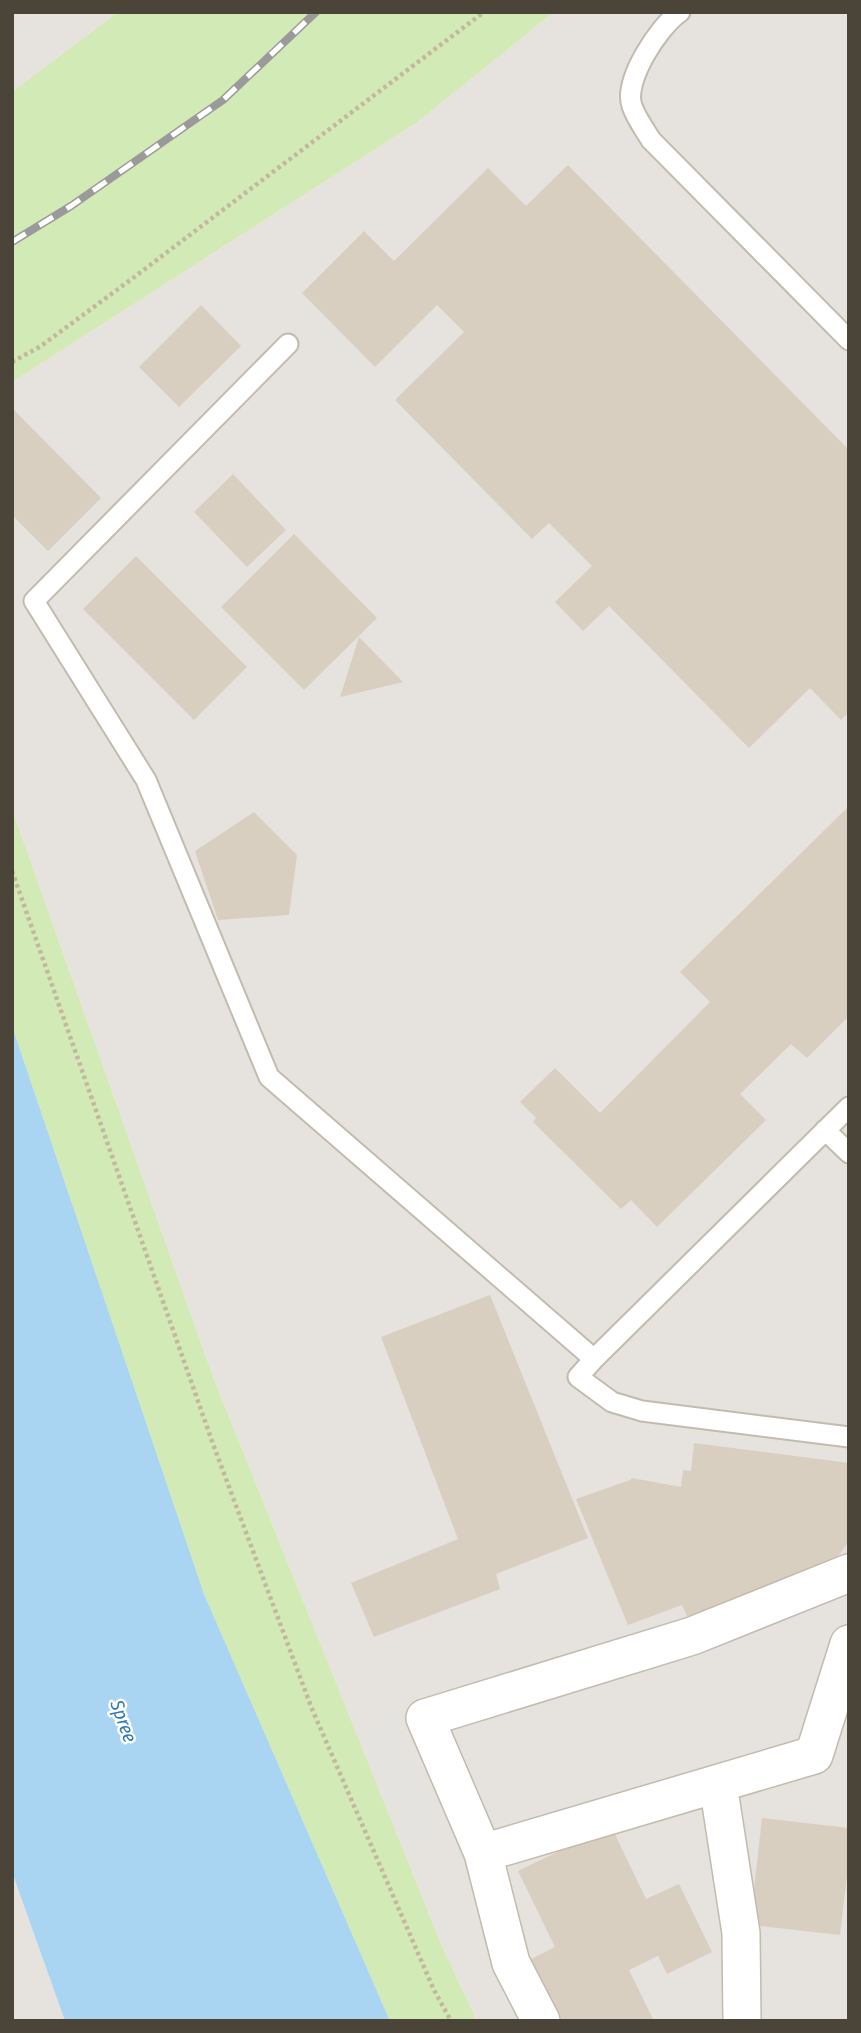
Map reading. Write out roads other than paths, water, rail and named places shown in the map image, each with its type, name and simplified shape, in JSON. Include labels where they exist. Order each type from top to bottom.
[{"type":"street","points":[[541,2021],[511,1963],[483,1853],[425,1718],[692,1636],[849,1573]]},
{"type":"street","points":[[483,1853],[814,1755],[849,1644]]},
{"type":"street","points":[[718,1784],[741,1933],[742,2021]]},
{"type":"lane","points":[[675,15],[636,66],[631,104],[651,141],[849,340]]},
{"type":"lane","points":[[288,344],[34,601],[146,780],[269,1077],[594,1359]]},
{"type":"lane","points":[[849,1107],[578,1377],[612,1402],[642,1411],[849,1437]]},
{"type":"lane","points":[[825,1130],[849,1153]]},
{"type":"water","name":"Spree","points":[[12,1026],[204,1594],[390,2021],[65,2021],[12,1872]]},
{"type":"railway","points":[[12,242],[71,206],[223,100],[316,12]]}]
